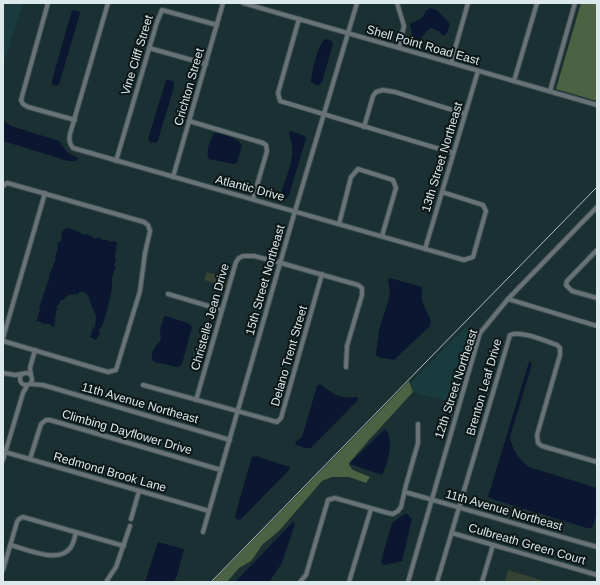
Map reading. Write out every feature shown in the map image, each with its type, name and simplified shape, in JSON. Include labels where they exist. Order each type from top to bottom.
[{"type":"street","points":[[48,3],[21,100],[23,104],[28,107],[74,120]]},
{"type":"street","name":"Atlantic Drive","points":[[108,3],[69,140],[70,145],[74,148],[464,260],[472,257],[486,211],[483,205],[442,192]]},
{"type":"street","name":"Crichton Street","points":[[173,177],[223,3]]},
{"type":"street","name":"Shell Point Road East","points":[[243,3],[597,105]]},
{"type":"street","name":"15th Street Northeast","points":[[203,532],[295,211],[357,3]]},
{"type":"street","points":[[397,3],[404,26],[399,48]]},
{"type":"street","points":[[451,63],[468,3]]},
{"type":"street","points":[[514,81],[537,3]]},
{"type":"street","points":[[550,92],[575,3]]},
{"type":"street","name":"Vine Cliff Street","points":[[116,161],[158,17],[162,10],[217,25]]},
{"type":"street","points":[[299,19],[278,93],[280,102],[453,153]]},
{"type":"street","points":[[149,48],[206,64]]},
{"type":"street","name":"13th Street Northeast","points":[[424,249],[478,71]]},
{"type":"street","points":[[364,127],[373,96],[376,92],[383,90],[395,92],[465,114]]},
{"type":"street","points":[[189,121],[263,143],[266,146],[267,150],[253,199]]},
{"type":"street","points":[[339,224],[351,177],[358,169],[393,180],[395,184],[396,188],[382,236]]},
{"type":"street","points":[[3,186],[11,184],[45,193],[144,222],[150,227],[140,290],[116,370],[108,372],[3,340],[45,193]]},
{"type":"street","name":"12th Street Northeast","points":[[408,582],[480,332],[508,299],[597,207]]},
{"type":"street","points":[[597,250],[567,281],[566,285],[572,290],[597,298]]},
{"type":"street","name":"Christelle Jean Drive","points":[[196,400],[236,262],[243,256],[254,256],[322,274],[358,285],[362,288],[362,295],[347,346],[346,367]]},
{"type":"street","name":"Delano Trent Street","points":[[143,385],[274,422],[280,420],[322,274]]},
{"type":"street","points":[[168,294],[222,310]]},
{"type":"street","points":[[508,299],[597,326]]},
{"type":"street","name":"Brenton Leaf Drive","points":[[437,582],[510,335],[515,333],[552,344],[560,348],[560,355],[537,435],[538,443],[542,446],[597,462]]},
{"type":"street","points":[[3,460],[4,451],[23,393],[32,381],[31,364],[34,350]]},
{"type":"street","points":[[23,393],[20,377],[31,364]]},
{"type":"street","points":[[3,373],[32,376]]},
{"type":"street","points":[[9,374],[21,383],[29,385]]},
{"type":"street","name":"11th Avenue Northeast","points":[[32,376],[43,385]]},
{"type":"street","name":"11th Avenue Northeast","points":[[29,385],[43,385],[230,440]]},
{"type":"street","name":"Climbing Dayflower Drive","points":[[30,459],[41,424],[46,420],[50,420],[221,470]]},
{"type":"street","points":[[300,582],[306,575],[328,500],[335,498],[370,509],[393,514],[401,507],[418,443],[418,424]]},
{"type":"street","name":"Redmond Brook Lane","points":[[4,451],[209,511]]},
{"type":"street","points":[[132,519],[140,491]]},
{"type":"street","name":"11th Avenue Northeast","points":[[405,492],[597,547]]},
{"type":"street","points":[[349,582],[370,509]]},
{"type":"street","points":[[3,570],[17,522],[23,517],[124,546]]},
{"type":"street","points":[[106,582],[116,567],[130,526]]},
{"type":"street","points":[[10,545],[49,556],[56,556],[62,554],[71,546],[76,532]]},
{"type":"street","name":"Culbreath Green Court","points":[[452,533],[597,575]]},
{"type":"street","points":[[482,582],[493,545]]},
{"type":"shaded area","points":[[3,3],[23,3],[3,66]]},
{"type":"shaded area","points":[[430,8],[437,10],[450,24],[447,33],[443,36],[440,32],[431,28],[414,43],[411,39],[412,34],[410,24],[422,18],[426,11]]},
{"type":"shaded area","points":[[74,10],[80,12],[79,17],[59,84],[57,86],[52,85],[52,80],[70,17],[72,11]]},
{"type":"shaded area","points":[[325,39],[332,41],[333,44],[322,82],[318,86],[311,82],[311,78],[317,52]]},
{"type":"shaded area","points":[[166,80],[174,82],[174,87],[158,140],[156,143],[150,142],[148,139]]},
{"type":"shaded area","points":[[3,120],[11,126],[59,141],[67,152],[78,158],[77,161],[68,161],[3,141]]},
{"type":"shaded area","points":[[291,131],[305,136],[306,139],[289,195],[284,199],[281,197],[281,193],[292,157],[292,144],[289,132]]},
{"type":"shaded area","points":[[214,133],[229,136],[240,142],[242,145],[237,163],[233,164],[209,159],[208,149]]},
{"type":"shaded area","points":[[68,228],[84,235],[87,234],[96,239],[98,237],[103,240],[108,240],[109,242],[115,241],[117,243],[114,265],[116,266],[112,277],[112,288],[109,303],[103,324],[99,330],[100,333],[96,340],[90,337],[93,328],[95,327],[96,316],[89,296],[88,297],[87,294],[83,292],[78,293],[78,295],[69,294],[60,301],[56,307],[58,309],[55,311],[54,327],[49,324],[43,324],[39,321],[36,322],[39,312],[41,311],[39,308],[49,281],[49,276],[56,259],[55,257],[58,248],[57,243],[62,240],[61,237],[63,230]]},
{"type":"shaded area","points":[[390,278],[422,287],[422,301],[431,321],[430,326],[394,360],[378,357],[376,355],[379,330],[390,292],[388,279]]},
{"type":"shaded area","points":[[166,316],[190,324],[192,327],[182,364],[178,367],[154,362],[152,359],[153,350],[161,340],[160,329],[164,317]]},
{"type":"shaded area","points":[[466,327],[479,331],[457,404],[413,392],[411,382]]},
{"type":"shaded area","points":[[529,362],[532,364],[510,437],[512,446],[522,461],[529,467],[597,488],[597,513],[592,528],[587,528],[488,497]]},
{"type":"shaded area","points":[[320,384],[329,391],[342,397],[358,397],[358,400],[311,448],[305,448],[296,445],[295,442],[302,437],[317,386]]},
{"type":"shaded area","points":[[385,429],[390,439],[390,452],[382,475],[350,464],[353,460]]},
{"type":"shaded area","points":[[256,456],[290,467],[289,470],[240,520],[235,518],[235,516],[252,457]]},
{"type":"shaded area","points":[[406,513],[412,519],[402,561],[385,565],[382,564],[381,561],[392,523]]},
{"type":"shaded area","points":[[293,522],[295,524],[282,563],[269,582],[235,582]]},
{"type":"shaded area","points":[[158,542],[184,549],[177,576],[173,582],[145,582]]},
{"type":"green space","points":[[581,3],[597,3],[597,101],[556,89]]},
{"type":"green space","points":[[207,272],[230,279],[228,287],[204,280]]},
{"type":"green space","points":[[409,381],[413,392],[349,463],[353,470],[370,477],[366,483],[349,477],[332,477],[322,481],[279,531],[263,544],[251,561],[239,568],[227,582],[212,582]]},
{"type":"green space","points":[[508,570],[547,582],[505,582]]},
{"type":"railway","points":[[211,582],[597,187]]}]
